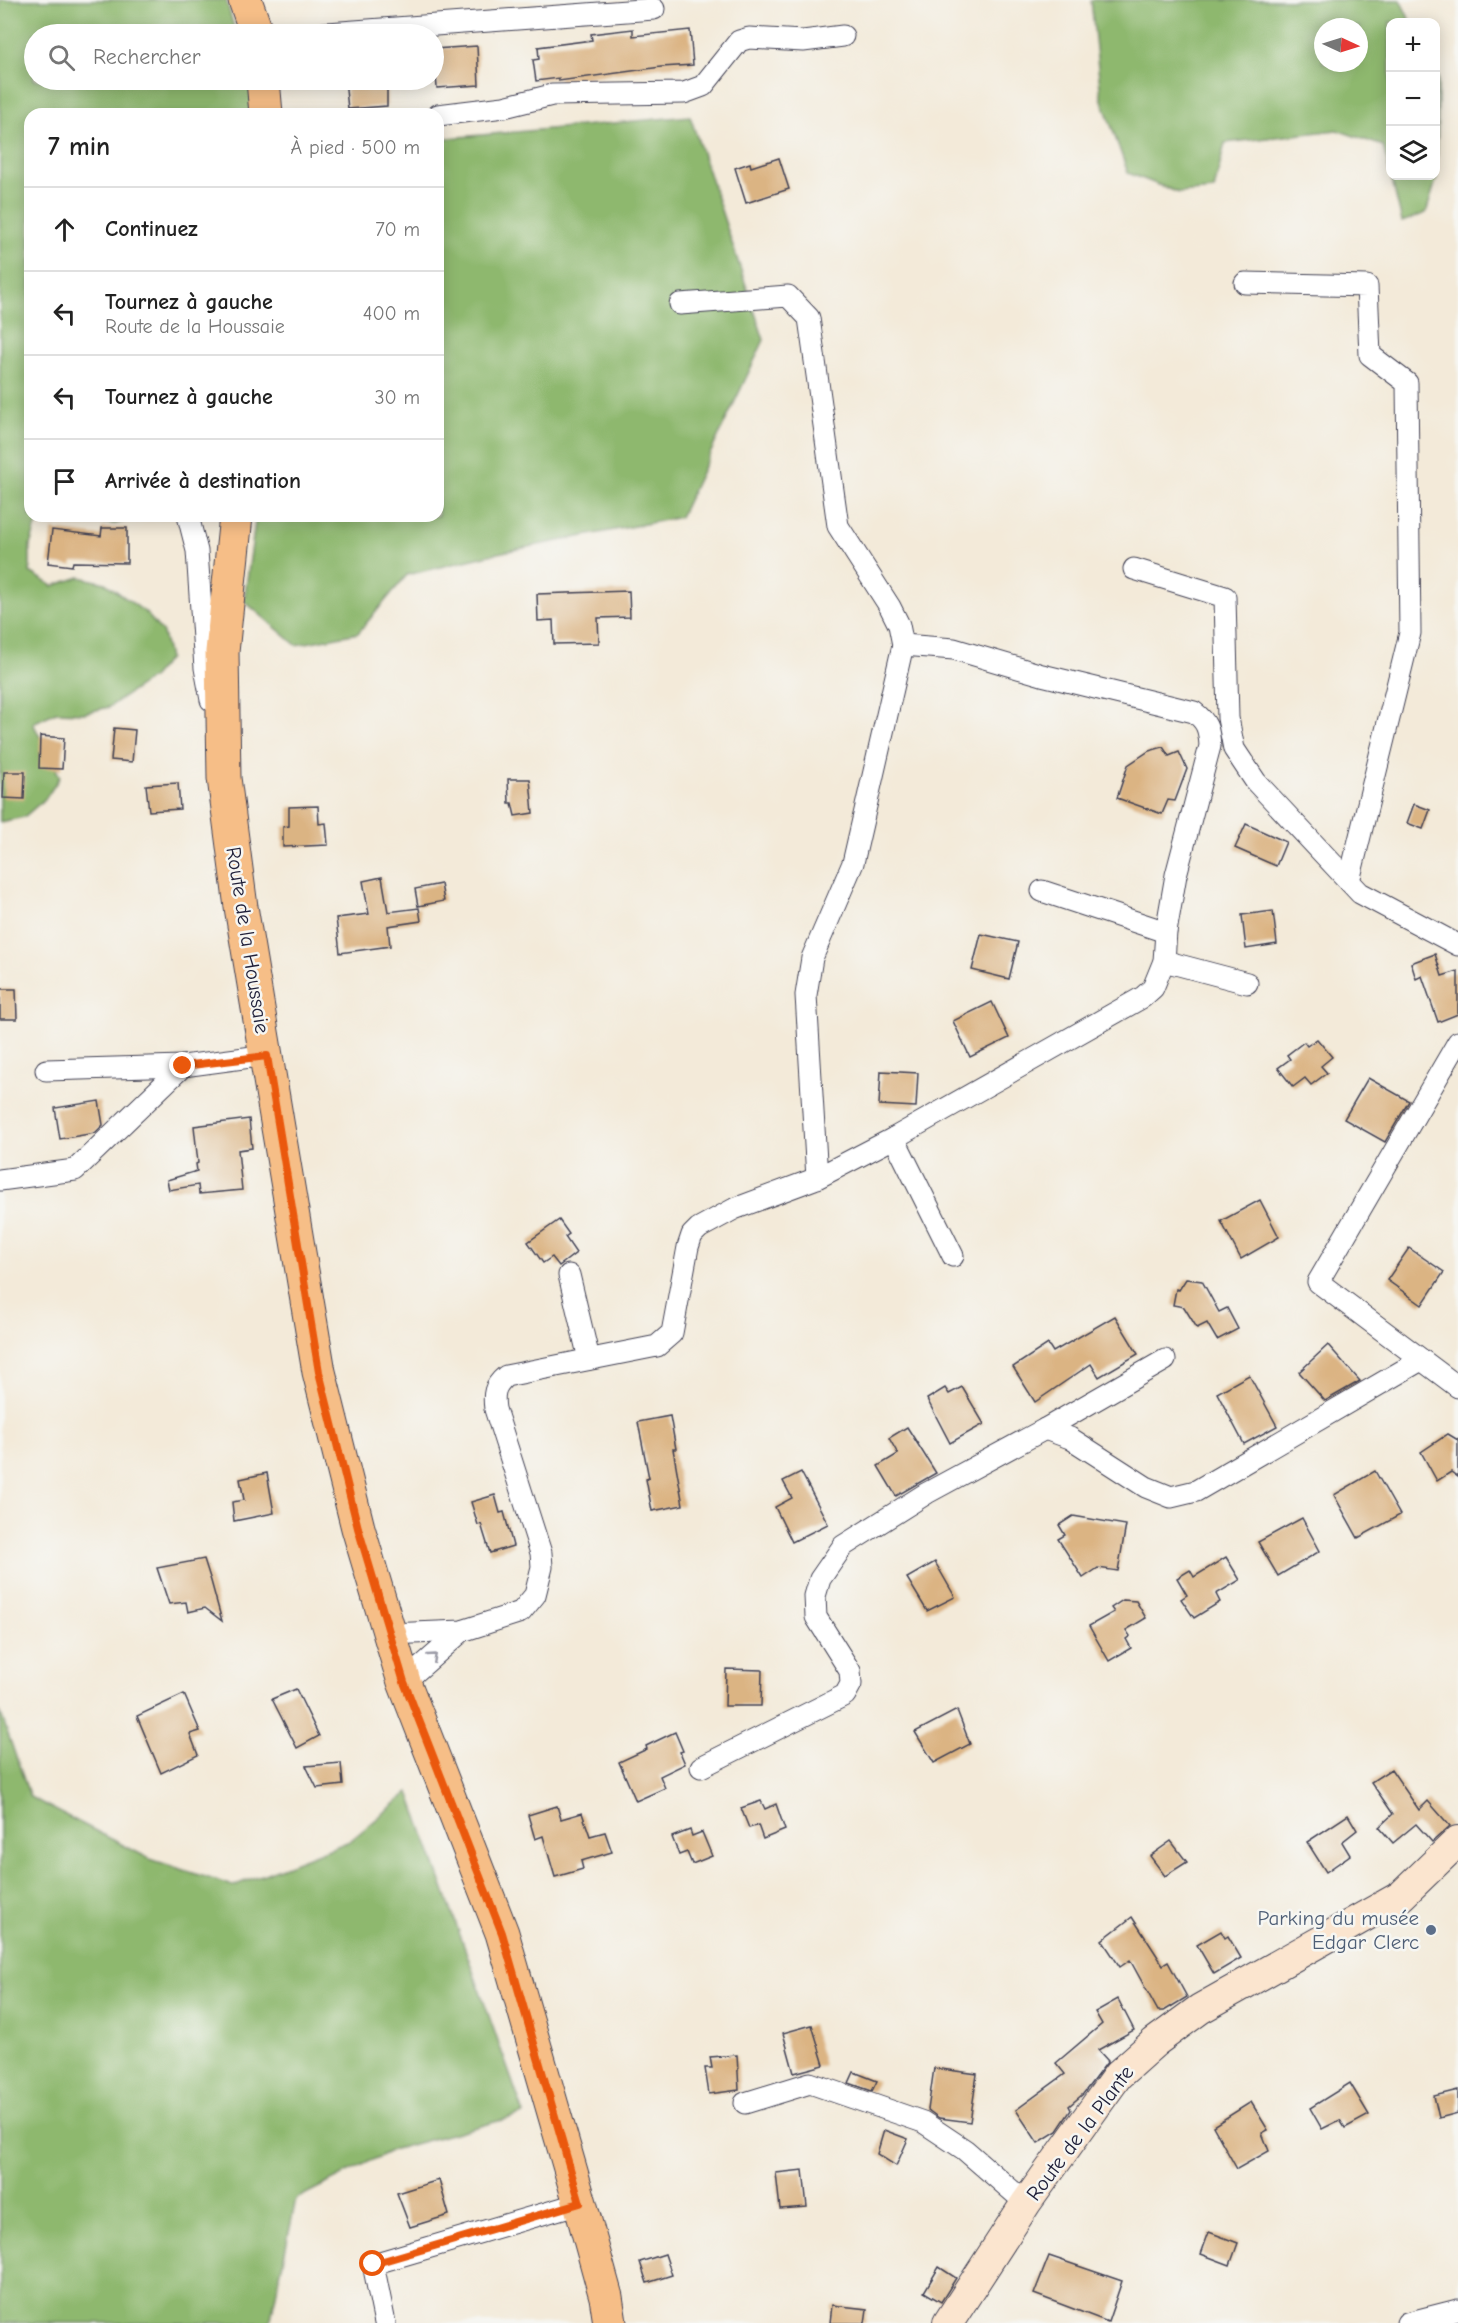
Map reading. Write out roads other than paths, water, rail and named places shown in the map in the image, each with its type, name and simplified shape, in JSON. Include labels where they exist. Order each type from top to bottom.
[{"type":"main road","points":[[245,0],[253,24]]},
{"type":"main road","points":[[264,90],[265,108]]},
{"type":"main road","name":"Route de la Houssaie","points":[[235,522],[222,652],[224,777],[241,907],[319,1372],[358,1528],[404,1682],[502,1933],[580,2203],[606,2297],[610,2323]]},
{"type":"main road","name":"Route de la Plante","points":[[948,2323],[1026,2203],[1118,2075],[1155,2042],[1200,2009],[1401,1896],[1458,1841]]},
{"type":"street","points":[[444,24],[654,9]]},
{"type":"street","points":[[444,114],[504,107],[552,95],[684,93],[703,86],[739,41],[749,38],[803,41],[843,36]]},
{"type":"street","points":[[1245,283],[1367,286],[1370,355],[1407,383],[1410,633],[1349,881]]},
{"type":"street","points":[[680,304],[788,296],[809,318],[838,526],[890,607],[899,625],[903,645],[853,863],[812,958],[808,975],[807,994],[817,1178]]},
{"type":"street","points":[[190,522],[197,550],[205,668],[212,705],[222,714]]},
{"type":"street","points":[[1134,569],[1225,597],[1228,718],[1234,749],[1256,783],[1360,892],[1458,945]]},
{"type":"street","points":[[389,1634],[462,1631],[521,1612],[535,1595],[542,1568],[541,1553],[495,1409],[493,1396],[496,1385],[506,1376],[657,1346],[667,1340],[672,1333],[688,1247],[692,1235],[699,1228],[734,1209],[817,1178],[894,1138],[1143,997],[1153,988],[1164,961],[1166,932],[1176,875],[1210,746],[1209,731],[1205,720],[1194,712],[1042,675],[954,649],[903,645]]},
{"type":"street","points":[[1042,891],[1166,932]]},
{"type":"street","points":[[1164,961],[1247,983]]},
{"type":"street","points":[[1458,1042],[1318,1282],[1458,1387]]},
{"type":"street","points":[[46,1070],[183,1066],[267,1056]]},
{"type":"street","points":[[0,1180],[75,1170],[183,1066]]},
{"type":"street","points":[[894,1138],[953,1256]]},
{"type":"street","points":[[569,1275],[590,1359]]},
{"type":"street","points":[[701,1767],[844,1695],[848,1690],[851,1684],[850,1671],[816,1617],[815,1596],[820,1579],[831,1560],[843,1546],[927,1493],[1165,1360]]},
{"type":"street","points":[[1045,1429],[1070,1438],[1146,1487],[1171,1497],[1196,1491],[1421,1360]]},
{"type":"street","points":[[404,1682],[462,1631]]},
{"type":"street","points":[[746,2103],[810,2084],[923,2122],[965,2150],[1026,2203]]},
{"type":"street","points":[[385,2323],[373,2264],[580,2203]]},
{"type":"street","points":[[1407,2323],[1458,2310]]},
{"type":"place","name":"Parking du musée Edgar Clerc","points":[[1431,1930]]}]
